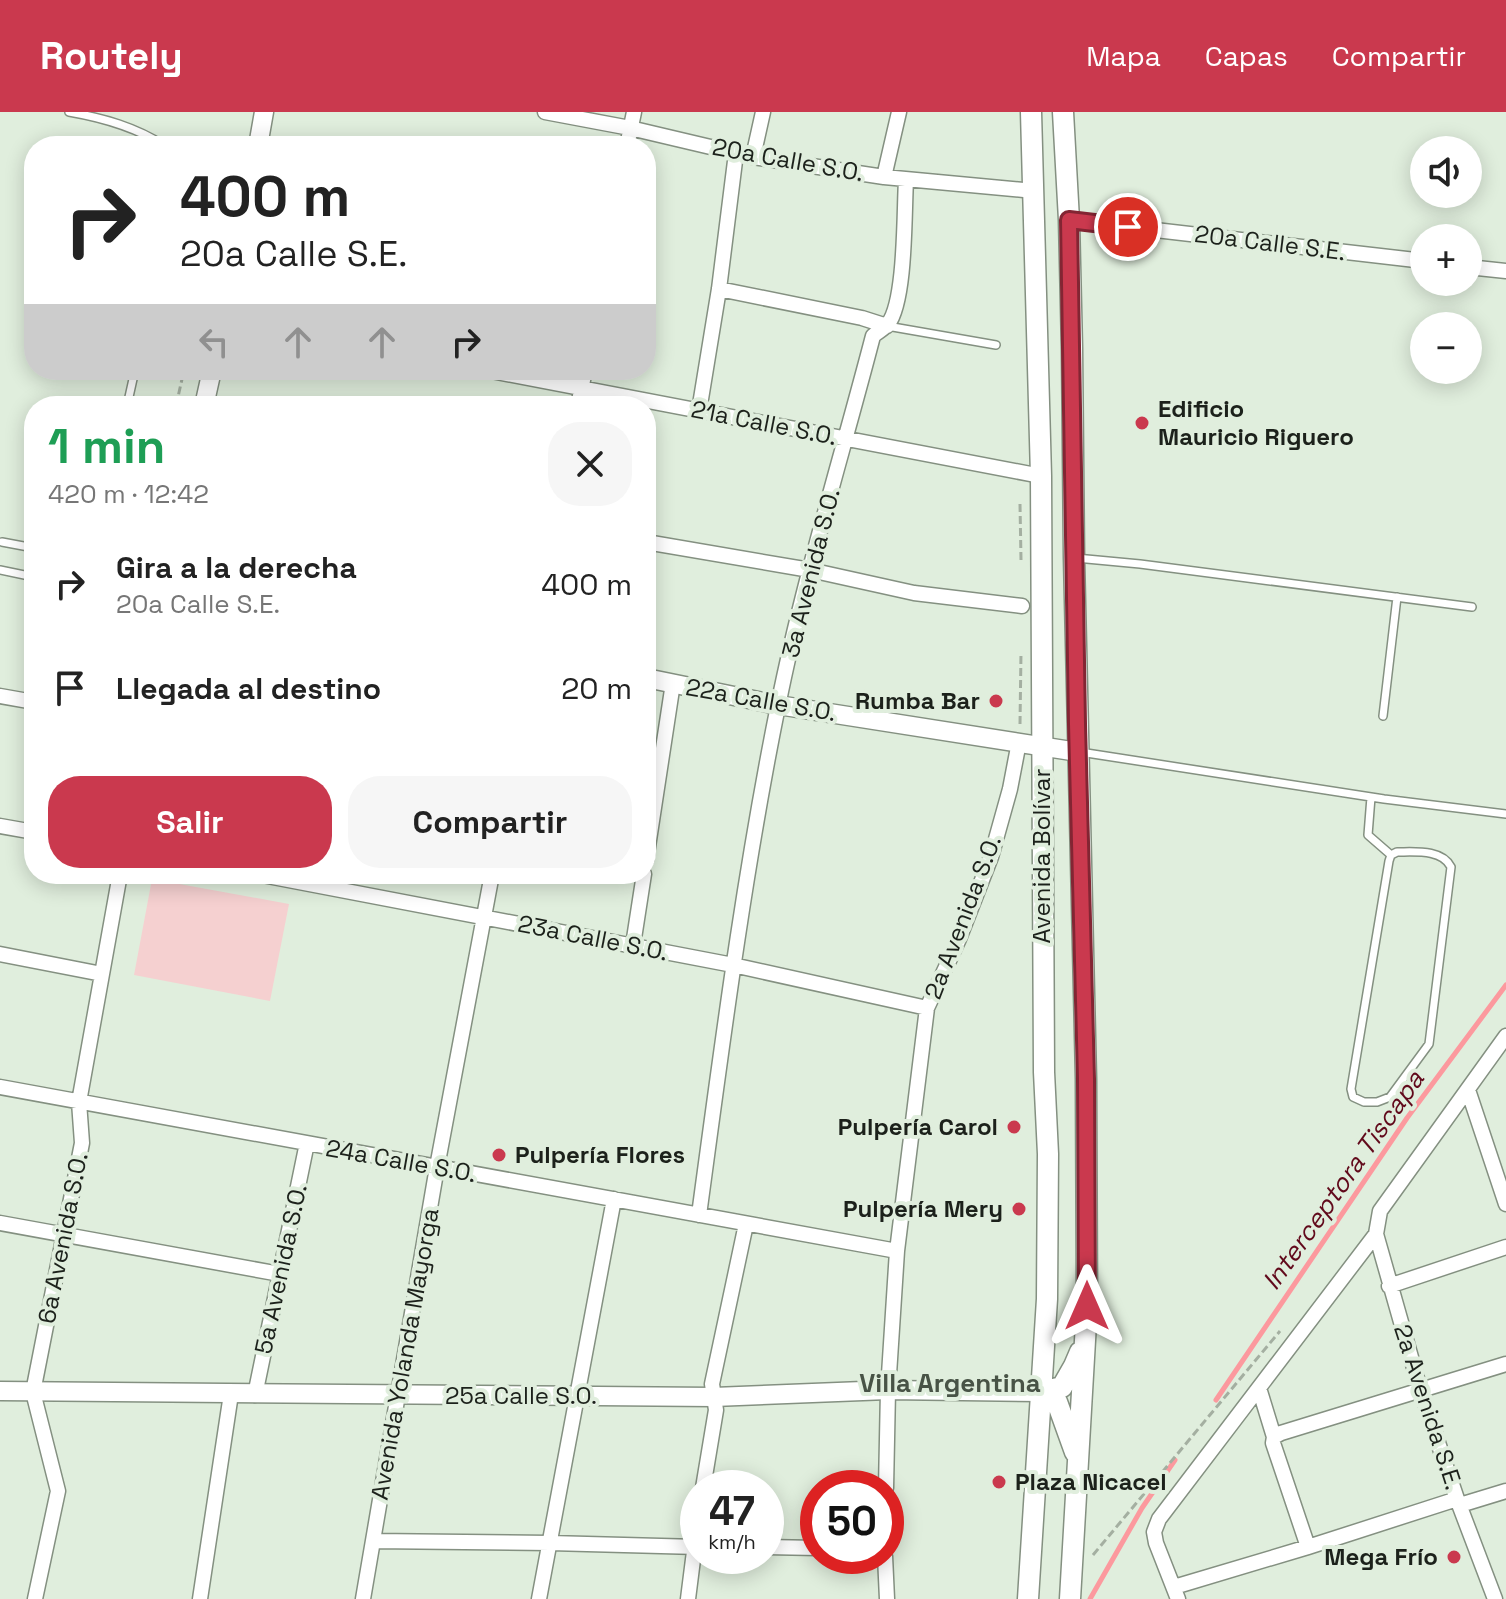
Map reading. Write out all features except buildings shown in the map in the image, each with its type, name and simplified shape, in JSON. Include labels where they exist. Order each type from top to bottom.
[{"type":"main road","name":"Avenida Bolívar","points":[[1028,1599],[1047,1299],[1048,1154],[1044,1072],[1041,476],[1031,112]]},
{"type":"main road","name":"Avenida Bolívar","points":[[1063,112],[1069,220],[1086,1079],[1087,1306],[1070,1591]]},
{"type":"main road","points":[[1041,1392],[1062,1387],[1085,1338]]},
{"type":"main road","points":[[1041,1392],[1057,1402],[1079,1464]]},
{"type":"street","points":[[260,136],[264,112]]},
{"type":"street","name":"20a Calle S.O.","points":[[545,112],[753,157],[906,180],[1034,191]]},
{"type":"street","points":[[629,136],[634,112]]},
{"type":"street","points":[[753,157],[763,112]]},
{"type":"street","points":[[884,177],[899,112]]},
{"type":"street","points":[[699,411],[719,289],[736,153]]},
{"type":"street","name":"3a Avenida S.O.","points":[[699,1215],[733,965],[778,705],[810,570],[873,336],[887,326],[900,288],[906,180]]},
{"type":"street","name":"20a Calle S.E.","points":[[1069,220],[1410,259]]},
{"type":"street","points":[[1482,268],[1506,271]]},
{"type":"street","points":[[719,289],[862,318],[887,326]]},
{"type":"street","name":"21a Calle S.O.","points":[[539,380],[622,396]]},
{"type":"street","points":[[580,396],[583,380]]},
{"type":"street","name":"21a Calle S.O.","points":[[656,403],[1041,476]]},
{"type":"street","points":[[656,544],[810,570],[914,593],[1022,606]]},
{"type":"street","name":"22a Calle S.O.","points":[[656,680],[778,705],[1019,742]]},
{"type":"street","points":[[656,794],[673,683]]},
{"type":"street","points":[[0,696],[24,700]]},
{"type":"street","points":[[1019,742],[1078,752]]},
{"type":"street","name":"2a Avenida S.O.","points":[[886,1470],[897,1251],[927,1008],[959,939],[991,857],[1019,742]]},
{"type":"street","points":[[0,826],[24,830]]},
{"type":"street","name":"6a Avenida S.O.","points":[[35,1599],[58,1491],[33,1392],[82,1143],[79,1102],[118,884]]},
{"type":"street","name":"23a Calle S.O.","points":[[308,884],[733,965],[927,1008]]},
{"type":"street","name":"Avenida Yolanda Mayorga","points":[[363,1599],[437,1167],[490,884]]},
{"type":"street","points":[[633,945],[642,884]]},
{"type":"street","points":[[0,954],[102,974]]},
{"type":"street","points":[[1506,1036],[1468,1090],[1506,1204]]},
{"type":"street","name":"24a Calle S.O.","points":[[0,1087],[897,1251]]},
{"type":"street","name":"2a Avenida S.E.","points":[[1468,1090],[1380,1211],[1376,1234],[1420,1389],[1495,1599]]},
{"type":"street","name":"5a Avenida S.O.","points":[[255,1395],[307,1143]]},
{"type":"street","points":[[539,1599],[614,1199]]},
{"type":"street","points":[[0,1223],[280,1274]]},
{"type":"street","points":[[706,1470],[716,1410],[712,1384],[746,1224]]},
{"type":"street","points":[[1376,1234],[1159,1519],[1154,1532],[1156,1543],[1176,1593],[1308,1547],[1458,1502],[1506,1491]]},
{"type":"street","points":[[1389,1286],[1506,1247]]},
{"type":"street","points":[[1274,1437],[1506,1364]]},
{"type":"street","points":[[1259,1388],[1274,1437],[1273,1443],[1308,1547]]},
{"type":"street","name":"25a Calle S.O.","points":[[0,1391],[714,1397],[888,1390],[1041,1392]]},
{"type":"street","points":[[200,1599],[231,1394]]},
{"type":"street","points":[[373,1541],[680,1547]]},
{"type":"street","points":[[688,1599],[692,1574]]},
{"type":"street","points":[[886,1574],[887,1599]]},
{"type":"lane","points":[[69,112],[104,118],[150,136]]},
{"type":"lane","points":[[887,326],[996,345]]},
{"type":"lane","points":[[2,542],[24,546]]},
{"type":"lane","points":[[1074,558],[1472,607]]},
{"type":"lane","points":[[0,570],[24,575]]},
{"type":"lane","points":[[1383,716],[1397,597]]},
{"type":"lane","points":[[1078,752],[1371,797],[1506,814]]},
{"type":"lane","points":[[1371,797],[1368,835],[1391,855]]},
{"type":"lane","points":[[1397,852],[1439,855],[1447,859],[1451,867],[1429,1044],[1390,1097],[1377,1102],[1364,1102],[1353,1097],[1351,1089],[1391,855],[1397,852]]},
{"type":"path","points":[[1020,503],[1021,563]]},
{"type":"path","points":[[1019,742],[1021,652]]},
{"type":"path","points":[[1070,1591],[1144,1492],[1288,1321]]},
{"type":"shaded area","points":[[151,884],[179,884],[289,904],[270,1001],[134,975]]},
{"type":"waterway","name":"Interceptora Tiscapa","points":[[1216,1400],[1407,1118],[1506,985]]},
{"type":"waterway","name":"Interceptora Tiscapa","points":[[1090,1599],[1142,1508],[1175,1460]]},
{"type":"place","name":"Edificio Mauricio Riguero","points":[[1142,423]]},
{"type":"place","name":"Rumba Bar","points":[[996,701]]},
{"type":"place","name":"Pulpería Carol","points":[[1014,1127]]},
{"type":"place","name":"Pulpería Flores","points":[[499,1155]]},
{"type":"place","name":"Pulpería Mery","points":[[1019,1209]]},
{"type":"place","name":"Plaza Nicacel","points":[[999,1482]]},
{"type":"place","name":"Mega Frío","points":[[1454,1557]]},
{"type":"district","name":"Villa Argentina","points":[[950,1383]]},
{"type":"route","points":[[1087,1306],[1086,1079],[1069,220],[1128,227]]}]
